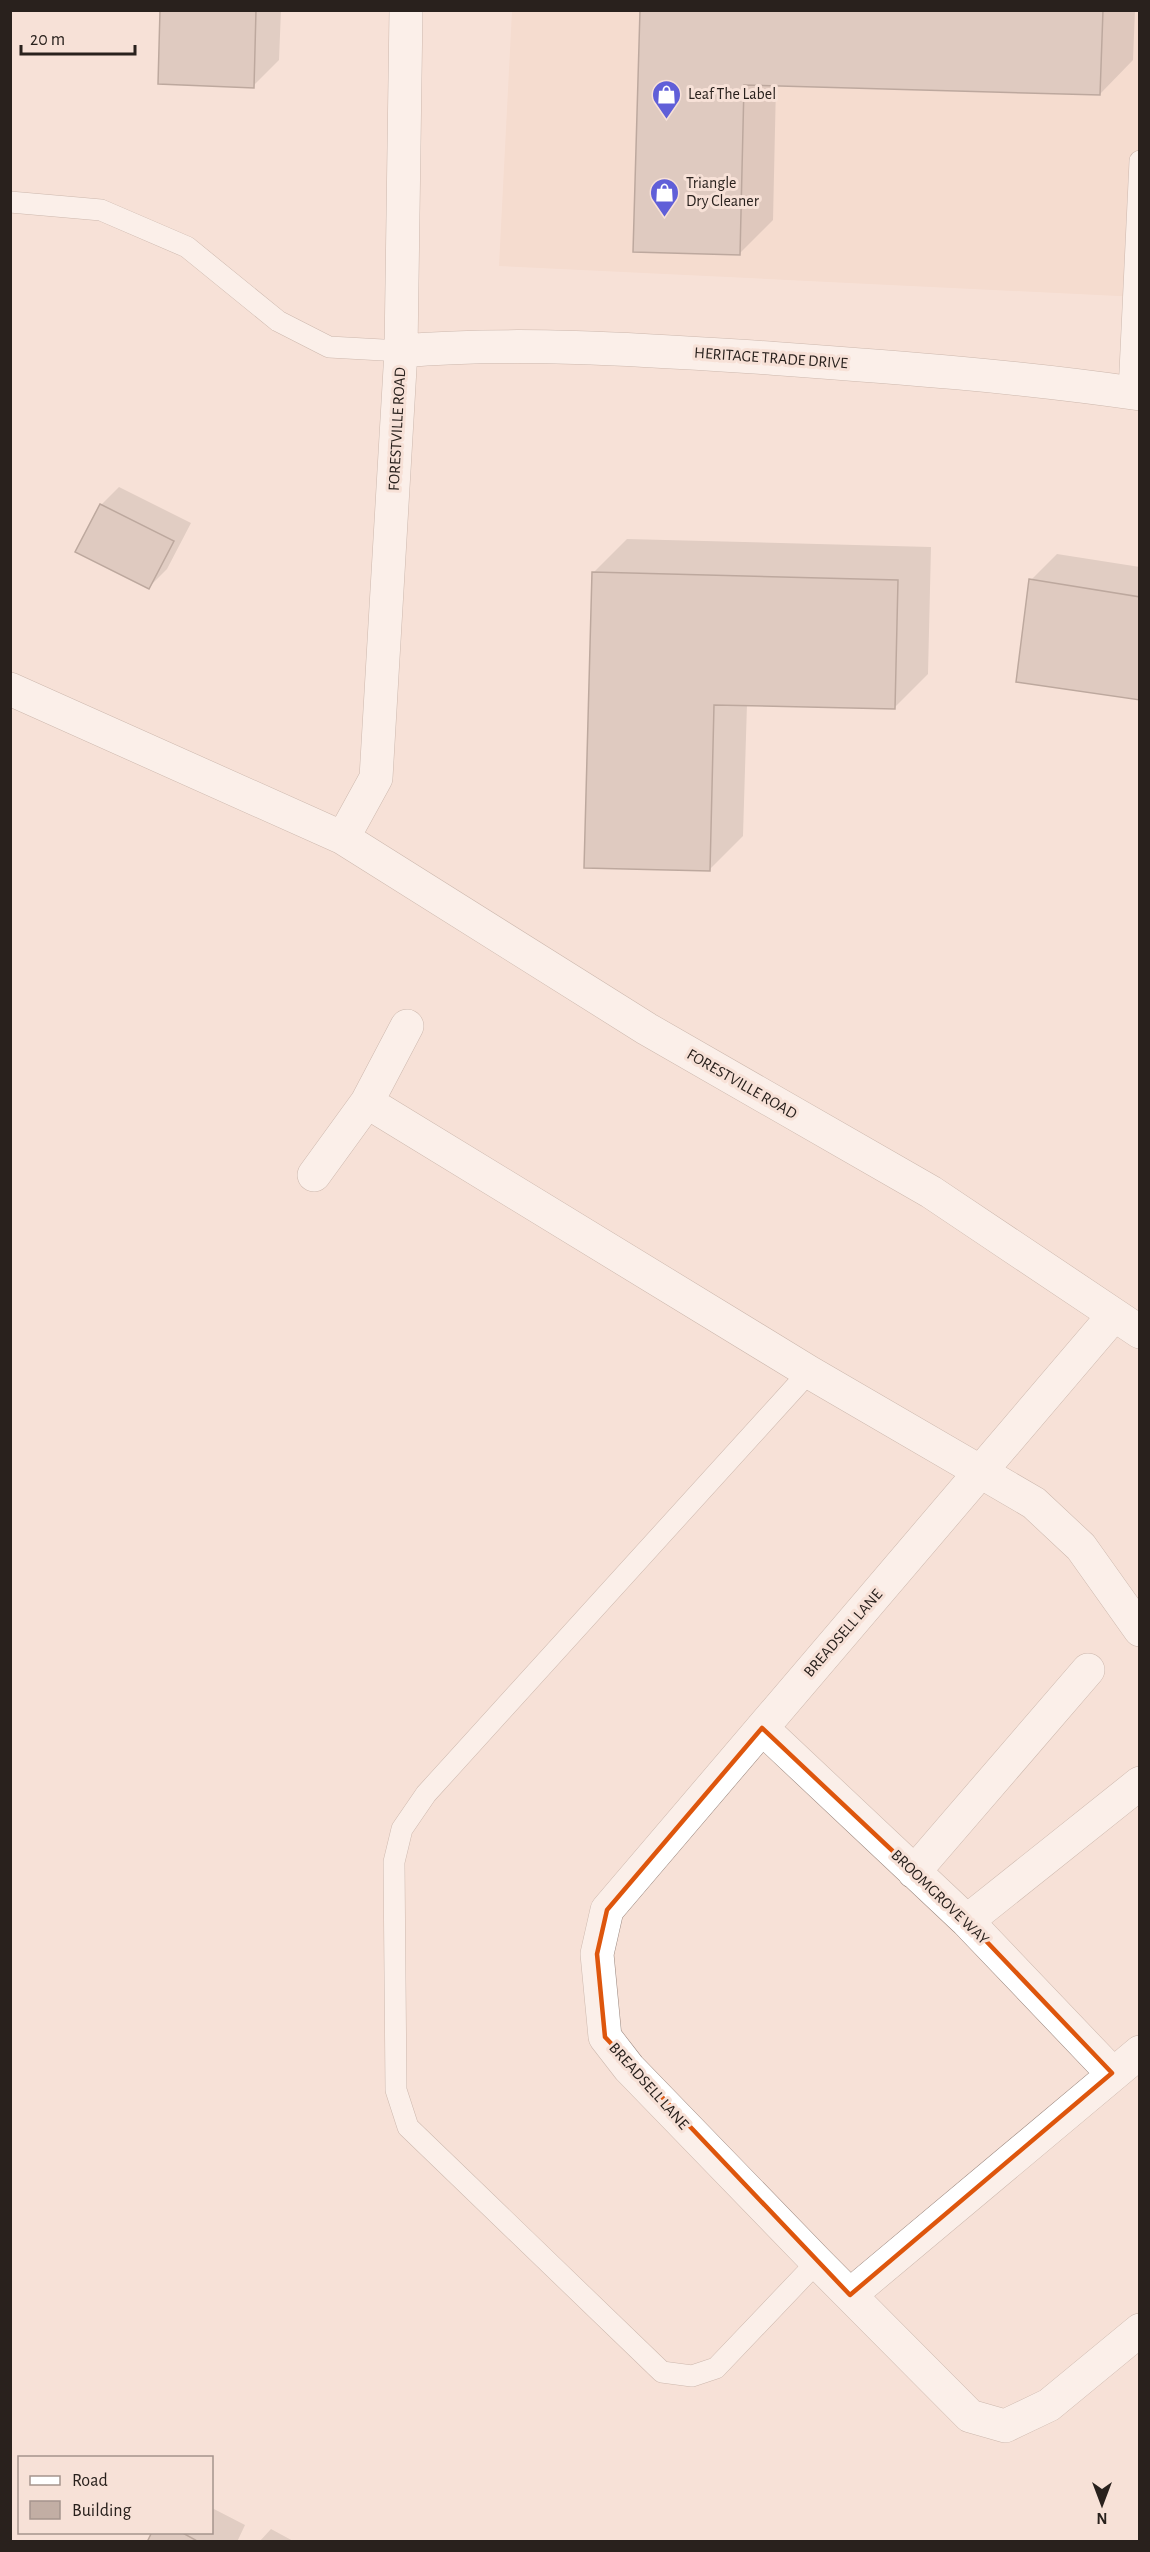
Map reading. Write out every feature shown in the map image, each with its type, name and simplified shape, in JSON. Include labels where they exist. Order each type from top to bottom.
[{"type":"street","name":"FORESTVILLE ROAD","points":[[343,838],[376,778],[401,351],[406,10]]},
{"type":"street","name":"HERITAGE TRADE DRIVE","points":[[401,351],[467,345],[669,351],[924,369],[1134,393]]},
{"type":"street","name":"FORESTVILLE ROAD","points":[[10,689],[343,838],[647,1029],[931,1192],[1127,1324]]},
{"type":"street","points":[[314,1175],[368,1102],[407,1026]]},
{"type":"street","points":[[368,1102],[809,1372],[1034,1503],[1081,1547],[1140,1630]]},
{"type":"street","name":"BREADSELL LANE","points":[[1127,1324],[982,1471],[607,1910],[597,1954],[605,2037],[629,2068],[970,2416],[1005,2426],[1049,2405],[1140,2330]]},
{"type":"street","points":[[914,1872],[1088,1670]]},
{"type":"street","name":"BROOMGROVE WAY","points":[[762,1728],[967,1921],[1112,2073]]},
{"type":"street","points":[[967,1921],[1140,1783]]},
{"type":"street","points":[[850,2295],[1112,2073],[1140,2052]]},
{"type":"lane","points":[[1134,393],[1140,161]]},
{"type":"lane","points":[[10,202],[101,210],[187,247],[278,321],[329,347],[401,351]]},
{"type":"lane","points":[[809,1372],[426,1794],[402,1829],[394,1862],[396,2091],[408,2127],[662,2372],[692,2376],[716,2368],[817,2262]]},
{"type":"highlighted area","points":[[762,1728],[967,1921],[1112,2073],[850,2295],[605,2037],[597,1954],[607,1910]]},
{"type":"shaded area","points":[[512,11],[1139,11],[1139,297],[499,266]]},
{"type":"building","points":[[160,10],[256,10],[254,88],[158,84]]},
{"type":"building","points":[[640,10],[1103,10],[1100,95],[744,85],[740,255],[633,252]]},
{"type":"building","points":[[100,504],[174,541],[149,589],[75,552]]},
{"type":"building","points":[[592,572],[898,580],[895,709],[714,705],[710,871],[584,868]]},
{"type":"building","points":[[1029,579],[1140,597],[1140,700],[1016,682]]},
{"type":"building","points":[[151,2534],[185,2534],[199,2542],[147,2542]]},
{"type":"place","name":"Leaf The Label","points":[[667,120]]},
{"type":"place","name":"Triangle Dry Cleaner","points":[[665,218]]}]
